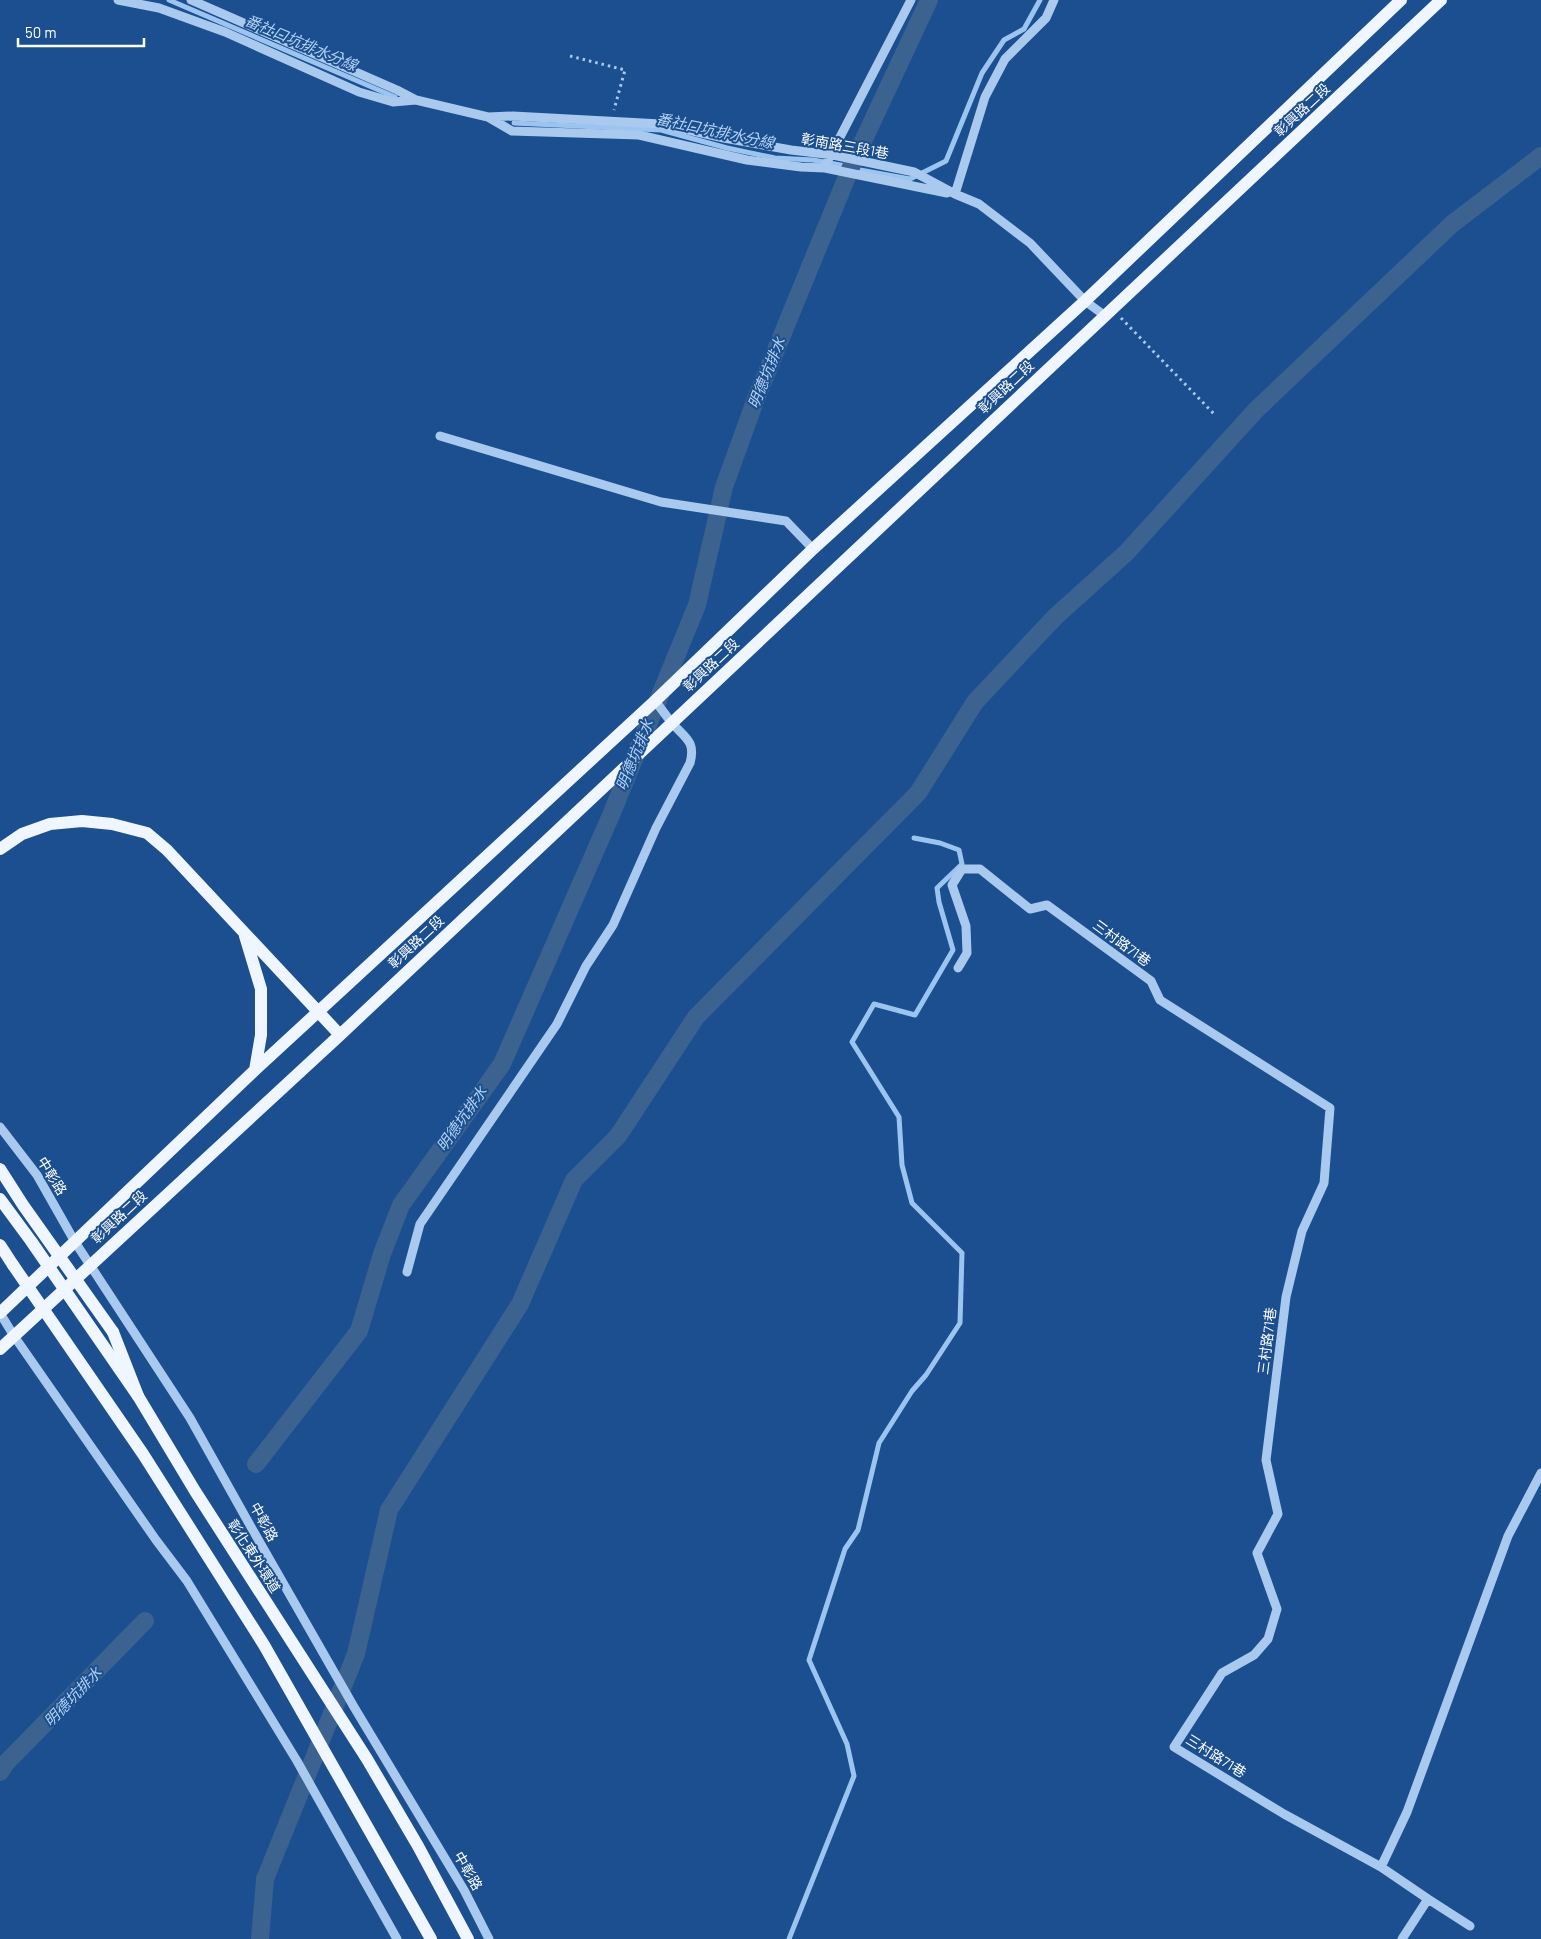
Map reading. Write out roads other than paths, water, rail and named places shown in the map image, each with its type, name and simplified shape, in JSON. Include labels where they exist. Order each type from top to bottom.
[{"type":"main road","name":"彰興路二段","points":[[0,1313],[255,1070],[655,701],[813,549],[1085,301],[1402,0]]},
{"type":"main road","name":"彰興路二段","points":[[0,1349],[340,1035],[1441,0]]},
{"type":"main road","points":[[0,849],[22,834],[50,824],[82,821],[112,824],[147,833],[167,850],[317,1013],[340,1035]]},
{"type":"main road","points":[[245,933],[261,989],[261,1035],[255,1070]]},
{"type":"main road","points":[[0,1170],[113,1332],[138,1396]]},
{"type":"main road","name":"彰化東外環道","points":[[0,1200],[31,1241],[138,1396],[195,1491],[367,1758],[418,1846],[468,1939]]},
{"type":"main road","points":[[0,1245],[143,1454],[264,1645],[431,1939]]},
{"type":"main road","points":[[0,1250],[13,1264]]},
{"type":"street","name":"彰南路三段1巷","points":[[118,0],[159,8],[225,32],[359,92],[393,102],[416,100]]},
{"type":"street","name":"彰南路三段1巷","points":[[190,0],[416,100],[488,117],[611,120],[661,124],[753,143],[832,155],[914,172],[955,194],[979,204],[1030,243],[1085,301],[1104,315]]},
{"type":"street","points":[[825,168],[911,0]]},
{"type":"street","points":[[955,194],[985,97],[1005,58],[1046,18],[1054,0]]},
{"type":"street","name":"彰南路三段1巷","points":[[488,117],[512,131],[639,135],[747,160],[825,168],[955,194]]},
{"type":"street","points":[[440,436],[662,502],[786,522],[813,549]]},
{"type":"street","points":[[407,1272],[420,1224],[557,1024],[586,966],[614,925],[656,828],[690,763],[693,752],[689,739],[672,723],[655,701]]},
{"type":"street","name":"三村路71巷","points":[[958,968],[967,953],[966,926],[952,885],[962,869],[980,869],[1030,909],[1047,905],[1151,981],[1160,1000],[1330,1108],[1324,1183],[1302,1231],[1286,1297],[1266,1460],[1278,1514],[1257,1553],[1277,1609],[1268,1639],[1254,1655],[1222,1673],[1174,1747],[1284,1814],[1381,1867],[1470,1926]]},
{"type":"street","name":"中彰路","points":[[0,1127],[37,1174],[75,1242],[190,1418],[320,1649],[464,1890],[489,1939]]},
{"type":"street","points":[[0,1313],[150,1532],[187,1581],[297,1761],[397,1939]]},
{"type":"street","points":[[1381,1867],[1407,1812],[1508,1536],[1541,1473]]},
{"type":"street","points":[[1402,1939],[1428,1899]]},
{"type":"waterway","name":"番社口坑排水分線","points":[[169,0],[395,97]]},
{"type":"waterway","name":"明德坑排水","points":[[256,1464],[359,1331],[382,1254],[401,1205],[502,1064],[611,815],[697,605],[724,487],[755,401],[851,167],[929,0]]},
{"type":"waterway","name":"番社口坑排水分線","points":[[514,123],[661,130],[727,148],[775,158],[813,160],[910,179],[946,161],[982,73],[1004,40],[1024,29],[1040,0]]},
{"type":"waterway","points":[[260,1939],[265,1879],[356,1654],[389,1510],[520,1304],[574,1180],[618,1136],[696,1017],[918,793],[975,702],[1056,616],[1126,553],[1256,410],[1452,224],[1541,156]]},
{"type":"waterway","points":[[789,1939],[854,1776],[847,1744],[809,1660],[845,1549],[858,1530],[879,1443],[912,1391],[926,1375],[960,1323],[962,1253],[912,1203],[902,1165],[899,1117],[852,1042],[874,1004],[915,1015],[953,950],[939,902],[937,888],[962,864],[959,850],[940,843],[914,838]]},
{"type":"waterway","name":"明德坑排水","points":[[0,1772],[6,1763],[145,1621]]}]
